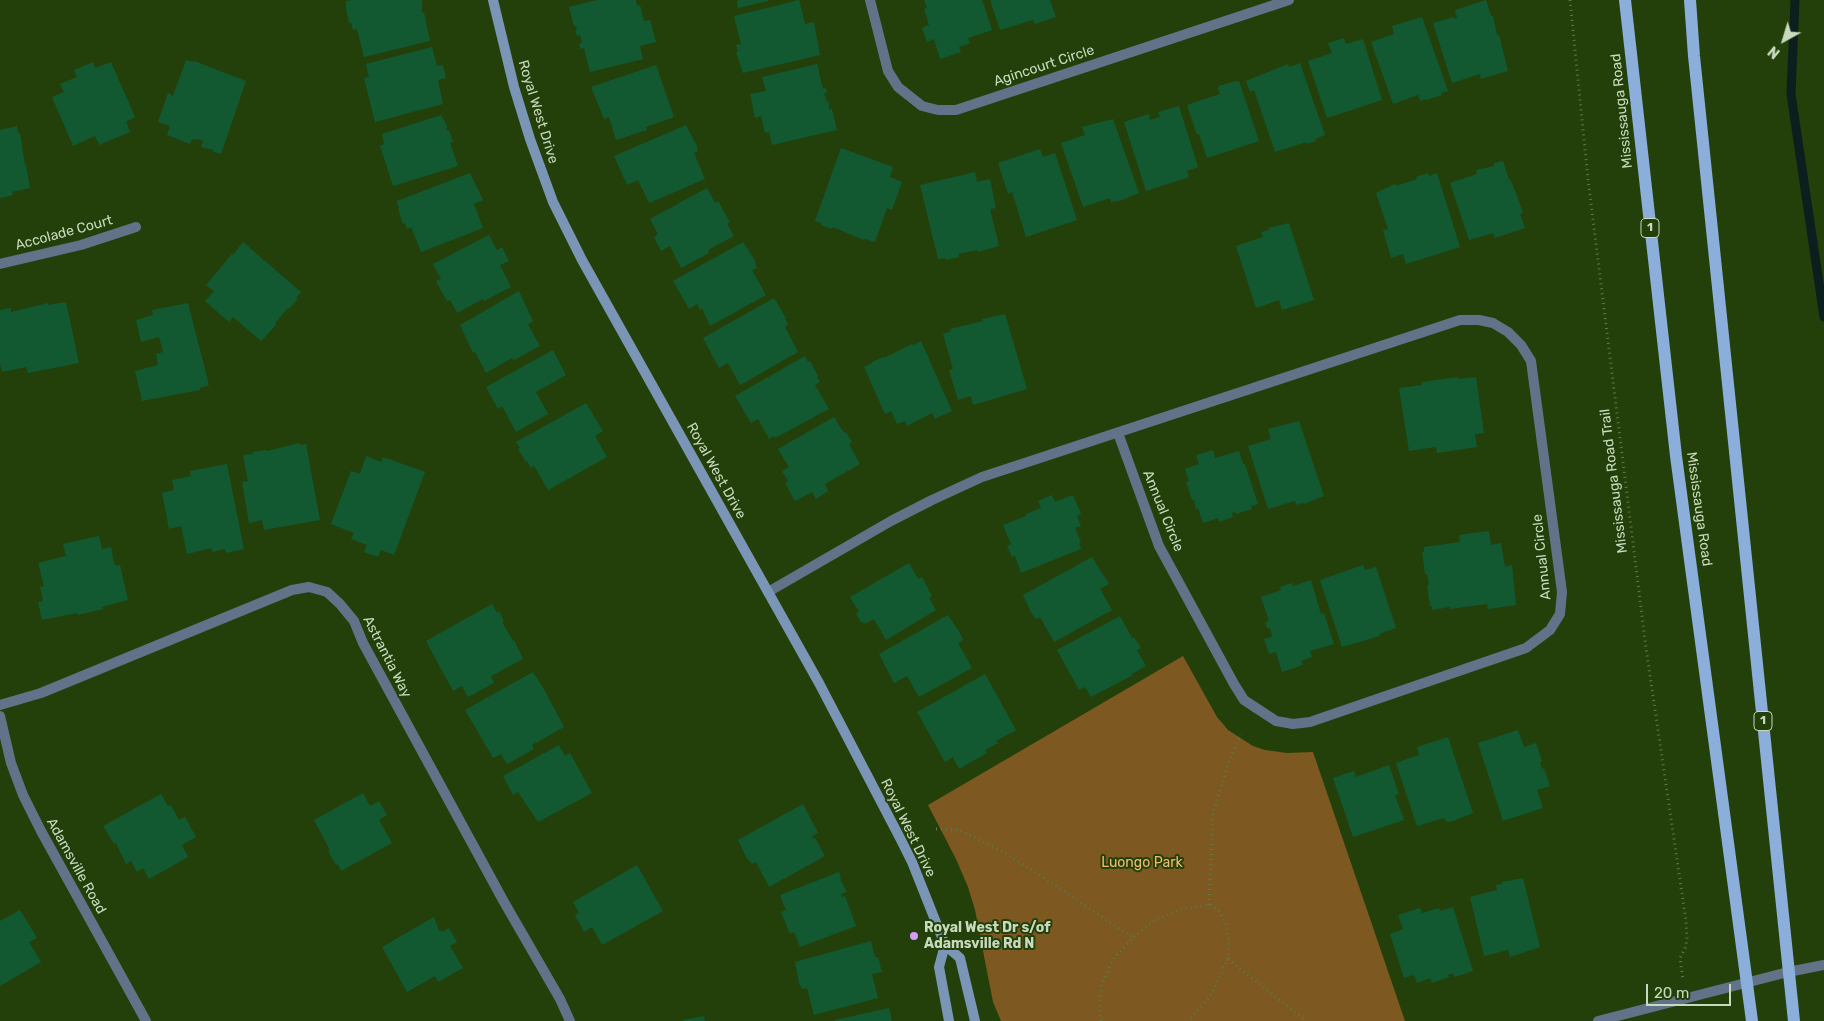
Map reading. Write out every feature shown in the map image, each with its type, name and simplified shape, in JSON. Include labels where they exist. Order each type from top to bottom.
[{"type":"main road","name":"Mississauga Road","points":[[1624,0],[1676,456],[1752,1021]]},
{"type":"main road","name":"1","points":[[1690,0],[1694,56],[1794,1021]]},
{"type":"street","name":"Royal West Drive","points":[[493,0],[514,88],[553,202],[582,260],[818,683],[912,862],[945,945],[960,958],[975,1021]]},
{"type":"street","name":"Agincourt Circle","points":[[870,0],[888,71],[898,87],[922,106],[938,110],[956,110],[1289,0]]},
{"type":"street","name":"Accolade Court","points":[[0,264],[81,245],[136,226]]},
{"type":"street","name":"Annual Circle","points":[[768,592],[891,521],[982,477],[1460,320],[1479,320],[1492,323],[1508,332],[1521,345],[1531,361],[1562,592],[1560,614],[1550,630],[1526,648],[1310,722],[1293,724],[1276,721],[1244,700],[1234,684],[1159,546],[1118,433]]},
{"type":"street","name":"Astrantia Way","points":[[0,705],[41,693],[292,590],[309,586],[327,592],[354,621],[367,652],[504,902],[560,999],[570,1021]]},
{"type":"street","name":"Adamsville Road","points":[[0,716],[11,763],[23,795],[146,1021]]},
{"type":"street","points":[[945,945],[939,967],[949,1021]]},
{"type":"street","points":[[1598,1021],[1824,964]]},
{"type":"path","name":"Mississauga Road Trail","points":[[1570,0],[1588,179],[1646,648],[1686,921],[1685,948],[1680,958]]},
{"type":"path","points":[[1209,905],[1213,813],[1229,760],[1241,735]]},
{"type":"path","points":[[936,829],[959,830],[996,848],[1043,877],[1133,938]]},
{"type":"path","points":[[1102,1021],[1099,1012],[1102,984],[1114,958],[1133,938],[1155,920],[1181,909],[1209,905],[1218,909],[1226,925],[1229,941],[1228,958],[1210,997],[1188,1021]]},
{"type":"path","points":[[1228,958],[1306,1021]]},
{"type":"green space","name":"Luongo Park","points":[[1183,656],[1217,717],[1228,730],[1253,746],[1265,750],[1287,753],[1313,752],[1405,1021],[1001,1021],[993,1002],[975,910],[968,887],[928,805]]},
{"type":"building","points":[[422,0],[422,13],[424,12],[430,41],[364,57],[357,29],[353,30],[351,23],[349,23],[346,1]]},
{"type":"building","points":[[597,0],[636,0],[637,6],[640,5],[644,21],[650,20],[656,42],[640,46],[643,59],[590,72],[584,48],[580,49],[579,44],[582,43],[580,35],[577,36],[575,31],[577,30],[576,26],[574,26],[569,7]]},
{"type":"building","points":[[737,0],[768,0],[768,1],[738,8]]},
{"type":"building","points":[[799,0],[805,24],[814,22],[820,55],[743,73],[736,52],[738,52],[736,45],[741,44],[734,16]]},
{"type":"building","points":[[924,0],[982,0],[992,30],[968,38],[970,43],[959,47],[961,52],[940,59],[934,39],[927,42],[922,28],[929,25],[924,9],[927,8]]},
{"type":"building","points":[[990,0],[1050,0],[1056,17],[1035,24],[1033,20],[1000,30]]},
{"type":"building","points":[[1486,0],[1491,16],[1493,16],[1497,35],[1499,35],[1508,71],[1481,79],[1480,74],[1452,83],[1433,23],[1454,17],[1454,19],[1457,18],[1455,10]]},
{"type":"building","points":[[1422,17],[1448,91],[1427,100],[1420,101],[1418,95],[1393,104],[1371,42],[1394,34],[1392,26]]},
{"type":"building","points":[[1344,38],[1346,44],[1363,39],[1382,100],[1327,118],[1308,61],[1332,53],[1328,43]]},
{"type":"building","points":[[432,47],[437,66],[443,65],[446,78],[438,80],[443,104],[375,122],[364,78],[369,77],[366,64]]},
{"type":"building","points":[[186,60],[194,61],[246,81],[221,154],[201,147],[203,141],[192,139],[190,144],[167,135],[170,126],[158,122],[168,93],[173,96]]},
{"type":"building","points":[[93,62],[95,68],[111,62],[135,117],[126,122],[130,132],[99,145],[95,136],[73,146],[52,97],[64,92],[60,84],[77,77],[74,70]]},
{"type":"building","points":[[1300,63],[1325,135],[1315,139],[1316,141],[1306,144],[1306,142],[1275,152],[1254,90],[1250,92],[1246,81],[1288,64],[1289,67]]},
{"type":"building","points":[[817,64],[823,89],[826,88],[827,93],[824,93],[827,102],[829,101],[829,110],[832,109],[837,130],[772,145],[769,132],[765,133],[761,116],[755,118],[750,94],[766,91],[762,77]]},
{"type":"building","points":[[656,65],[674,117],[646,127],[647,130],[616,140],[609,117],[604,119],[591,87]]},
{"type":"building","points":[[1239,81],[1259,141],[1207,158],[1187,105],[1220,94],[1219,86]]},
{"type":"building","points":[[1179,106],[1198,167],[1187,171],[1189,177],[1146,191],[1124,122],[1149,114],[1150,120],[1160,117],[1158,112]]},
{"type":"building","points":[[441,115],[447,126],[446,131],[449,130],[453,142],[450,143],[458,166],[393,186],[380,146],[384,144],[382,134]]},
{"type":"building","points":[[1113,119],[1139,193],[1119,201],[1111,202],[1110,198],[1083,207],[1061,143],[1085,135],[1082,127]]},
{"type":"building","points":[[686,125],[696,144],[698,151],[694,153],[705,179],[649,203],[638,180],[627,185],[614,156]]},
{"type":"building","points":[[17,126],[30,188],[12,192],[13,195],[0,198],[0,130]]},
{"type":"building","points":[[841,148],[893,167],[890,177],[902,182],[892,210],[887,208],[875,242],[864,240],[833,227],[832,229],[815,221]]},
{"type":"building","points":[[1040,149],[1043,157],[1055,153],[1077,220],[1026,237],[1012,192],[1008,194],[998,163]]},
{"type":"building","points":[[1503,161],[1523,213],[1520,214],[1525,228],[1495,238],[1493,233],[1469,240],[1450,183],[1477,174],[1476,170],[1494,166],[1494,163]]},
{"type":"building","points":[[975,172],[977,182],[990,179],[996,208],[990,209],[999,246],[978,252],[977,250],[958,254],[959,257],[946,260],[945,258],[938,259],[920,185]]},
{"type":"building","points":[[470,173],[483,200],[474,204],[483,228],[421,252],[411,227],[407,229],[405,223],[403,224],[397,201]]},
{"type":"building","points":[[1428,173],[1429,176],[1437,173],[1460,247],[1406,264],[1403,254],[1391,258],[1383,230],[1388,229],[1376,193],[1395,184],[1396,186],[1417,179],[1416,177]]},
{"type":"building","points":[[707,188],[715,203],[718,201],[730,222],[727,224],[734,236],[708,250],[709,253],[681,268],[670,246],[661,251],[654,237],[658,234],[650,219]]},
{"type":"building","points":[[1289,223],[1314,300],[1282,310],[1279,300],[1256,308],[1236,246],[1263,237],[1261,232],[1269,230],[1268,228]]},
{"type":"building","points":[[489,235],[497,250],[502,247],[509,261],[500,265],[511,287],[457,313],[450,300],[447,301],[436,281],[441,279],[433,264]]},
{"type":"building","points":[[243,242],[301,292],[296,298],[298,299],[288,308],[261,341],[233,317],[229,322],[205,301],[214,291],[206,285]]},
{"type":"building","points":[[743,242],[754,259],[757,268],[752,270],[766,295],[710,326],[702,308],[700,310],[697,304],[689,309],[673,281]]},
{"type":"building","points":[[519,291],[533,321],[528,324],[540,346],[514,360],[512,358],[486,373],[475,352],[473,353],[460,325]]},
{"type":"building","points":[[774,298],[786,318],[788,324],[785,327],[798,352],[740,385],[728,363],[719,368],[703,338]]},
{"type":"building","points":[[66,302],[79,363],[28,373],[26,367],[2,372],[0,363],[0,310],[11,308],[11,312],[48,303],[49,305]]},
{"type":"building","points":[[188,303],[209,385],[200,388],[200,390],[142,401],[135,371],[158,365],[156,354],[163,352],[159,337],[141,342],[136,320],[153,315],[152,310]]},
{"type":"building","points":[[1005,314],[1027,389],[973,405],[971,396],[958,400],[949,370],[953,369],[943,334],[951,331],[950,329]]},
{"type":"building","points":[[921,341],[952,411],[935,419],[932,413],[907,426],[905,421],[897,424],[891,411],[885,414],[864,367]]},
{"type":"building","points":[[553,350],[566,375],[536,392],[548,414],[516,432],[502,406],[498,409],[486,387]]},
{"type":"building","points":[[805,356],[818,376],[820,382],[815,385],[829,409],[775,438],[774,436],[769,439],[758,419],[751,423],[735,396]]},
{"type":"building","points":[[1458,377],[1458,379],[1476,377],[1484,433],[1475,434],[1477,447],[1437,453],[1436,447],[1409,451],[1399,388],[1422,385],[1422,382]]},
{"type":"building","points":[[586,403],[603,431],[595,436],[607,457],[548,490],[534,466],[531,468],[526,462],[516,442]]},
{"type":"building","points":[[834,417],[852,442],[849,444],[860,464],[825,484],[828,491],[816,499],[812,492],[795,501],[785,483],[788,481],[782,471],[789,467],[778,449]]},
{"type":"building","points":[[1299,421],[1324,496],[1304,504],[1297,505],[1295,501],[1268,509],[1248,446],[1271,439],[1268,429]]},
{"type":"building","points":[[299,443],[300,445],[306,444],[320,520],[264,530],[262,520],[249,523],[242,482],[248,481],[243,455]]},
{"type":"building","points":[[1213,450],[1215,458],[1239,451],[1258,504],[1251,506],[1252,509],[1236,514],[1235,512],[1232,513],[1233,517],[1219,522],[1218,518],[1203,523],[1186,482],[1189,481],[1185,469],[1199,464],[1196,455]]},
{"type":"building","points":[[366,456],[381,462],[383,457],[425,472],[394,555],[381,550],[378,557],[364,552],[367,545],[351,539],[354,533],[331,524],[351,471],[360,474]]},
{"type":"building","points":[[227,464],[244,549],[226,553],[225,549],[212,552],[212,548],[187,554],[181,526],[169,529],[162,493],[174,490],[172,480],[191,476],[190,471]]},
{"type":"building","points":[[1052,495],[1055,502],[1073,495],[1081,514],[1077,516],[1081,526],[1075,528],[1081,542],[1079,543],[1081,549],[1021,573],[1015,556],[1012,557],[1007,546],[1011,544],[1003,525],[1041,508],[1038,501]]},
{"type":"building","points":[[1489,531],[1491,545],[1501,543],[1505,567],[1512,565],[1516,605],[1488,609],[1487,604],[1432,610],[1422,552],[1424,552],[1424,547],[1460,542],[1459,535]]},
{"type":"building","points":[[99,536],[102,549],[111,547],[114,563],[116,566],[120,565],[128,600],[78,615],[77,613],[42,620],[38,602],[43,601],[40,587],[44,586],[38,563],[66,556],[63,544]]},
{"type":"building","points":[[1092,557],[1109,584],[1100,589],[1112,610],[1054,642],[1040,617],[1036,619],[1032,614],[1023,595]]},
{"type":"building","points":[[909,563],[918,579],[922,577],[932,596],[929,598],[936,610],[886,640],[874,619],[865,624],[864,622],[862,623],[856,614],[859,612],[850,597]]},
{"type":"building","points":[[1363,565],[1365,570],[1376,567],[1396,628],[1379,634],[1380,636],[1342,647],[1320,580]]},
{"type":"building","points":[[1311,580],[1321,614],[1324,613],[1334,644],[1310,651],[1312,657],[1301,661],[1303,665],[1282,672],[1276,652],[1269,654],[1264,639],[1272,637],[1270,628],[1267,628],[1265,622],[1269,621],[1261,597],[1281,590],[1280,587],[1292,583],[1293,586]]},
{"type":"building","points":[[492,604],[497,613],[499,611],[504,621],[502,622],[514,640],[523,659],[491,676],[494,683],[468,697],[462,686],[453,691],[426,641]]},
{"type":"building","points":[[948,615],[960,633],[963,640],[958,643],[972,668],[919,697],[907,676],[894,683],[879,654]]},
{"type":"building","points":[[1120,616],[1132,638],[1134,637],[1141,648],[1137,650],[1146,666],[1091,697],[1085,687],[1079,690],[1057,650]]},
{"type":"building","points":[[533,672],[564,727],[532,745],[534,749],[507,764],[501,754],[493,758],[465,710]]},
{"type":"building","points":[[985,674],[1016,730],[996,741],[998,743],[985,750],[987,753],[959,769],[953,757],[945,762],[917,712]]},
{"type":"building","points":[[1518,730],[1524,747],[1536,743],[1542,761],[1540,762],[1542,769],[1544,768],[1550,786],[1537,790],[1543,808],[1503,821],[1478,743]]},
{"type":"building","points":[[1448,737],[1473,813],[1453,821],[1446,822],[1444,818],[1417,826],[1396,763],[1419,755],[1417,747]]},
{"type":"building","points":[[559,745],[565,756],[570,753],[592,793],[538,822],[518,792],[513,795],[503,776]]},
{"type":"building","points":[[1389,765],[1399,794],[1395,795],[1404,820],[1353,837],[1333,778],[1354,771],[1356,777]]},
{"type":"building","points":[[363,793],[370,806],[379,801],[387,815],[379,820],[392,843],[341,871],[328,851],[330,850],[314,820]]},
{"type":"building","points":[[161,794],[168,806],[171,805],[179,820],[185,817],[196,837],[182,845],[188,857],[149,879],[143,868],[137,872],[131,861],[126,864],[116,843],[114,844],[103,826]]},
{"type":"building","points":[[803,804],[818,833],[812,836],[813,839],[815,838],[825,856],[769,887],[756,862],[752,864],[747,859],[738,840]]},
{"type":"building","points":[[637,865],[663,911],[602,945],[592,927],[584,932],[575,915],[579,913],[573,902]]},
{"type":"building","points":[[839,872],[840,879],[847,892],[841,894],[842,897],[845,896],[856,926],[800,947],[794,932],[790,934],[781,912],[786,910],[780,895]]},
{"type":"building","points":[[1523,878],[1540,947],[1510,957],[1508,950],[1484,956],[1470,897],[1497,890],[1496,885],[1502,884],[1502,882]]},
{"type":"building","points":[[1453,907],[1473,971],[1454,977],[1453,973],[1448,975],[1449,977],[1432,983],[1430,978],[1417,983],[1414,975],[1404,978],[1390,934],[1403,929],[1398,915],[1420,908],[1422,913],[1439,908],[1440,911]]},
{"type":"building","points":[[20,910],[37,938],[29,942],[41,962],[0,986],[0,921]]},
{"type":"building","points":[[434,917],[439,931],[441,930],[442,932],[449,928],[457,942],[450,946],[463,968],[438,982],[435,976],[407,992],[382,947]]},
{"type":"building","points":[[871,941],[875,957],[878,957],[882,972],[872,974],[878,998],[814,1015],[807,988],[802,989],[799,983],[795,962]]},
{"type":"building","points":[[889,1008],[892,1021],[835,1021],[835,1020]]},
{"type":"building","points":[[704,1016],[705,1021],[683,1020]]},
{"type":"waterway","points":[[1795,0],[1791,94],[1824,317]]},
{"type":"place","name":"Royal West Dr s/of Adamsville Rd N","points":[[914,936]]}]
